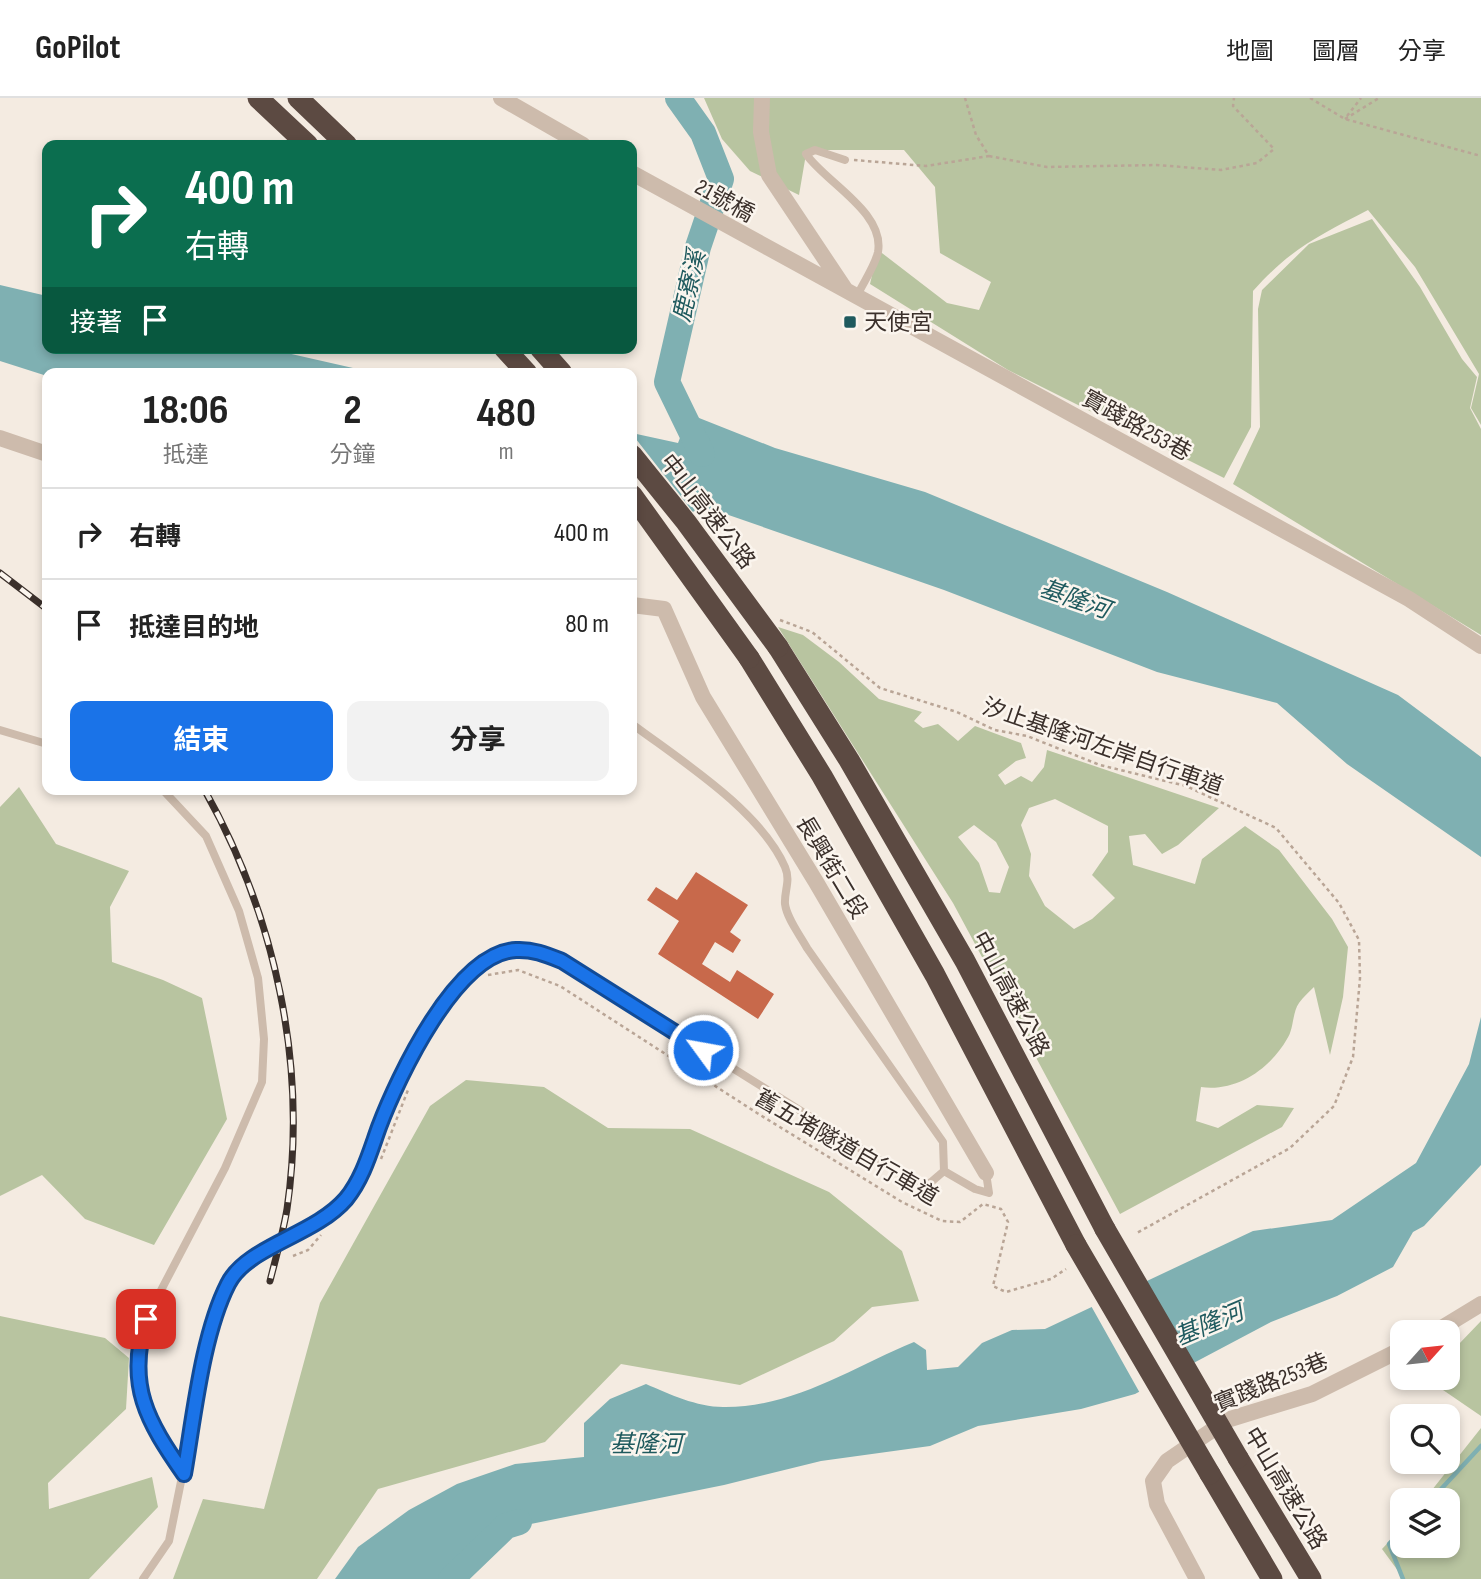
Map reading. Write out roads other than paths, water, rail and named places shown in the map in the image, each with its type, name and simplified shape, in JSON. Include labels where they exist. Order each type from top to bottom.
[{"type":"highway","points":[[258,98],[304,140]]},
{"type":"highway","points":[[298,98],[342,140]]},
{"type":"highway","points":[[510,354],[522,368]]},
{"type":"highway","points":[[545,354],[558,368]]},
{"type":"highway","name":"中山高速公路","points":[[637,461],[687,522],[778,647],[849,760],[958,949],[1105,1229],[1311,1579]]},
{"type":"highway","points":[[637,502],[749,658],[822,776],[935,975],[1076,1245],[1271,1579]]},
{"type":"street","points":[[501,98],[574,140]]},
{"type":"street","points":[[762,98],[761,132],[769,175],[851,293]]},
{"type":"street","name":"21號橋","points":[[637,176],[767,250]]},
{"type":"street","name":"實踐路253巷","points":[[767,250],[851,293],[1409,600],[1481,646]]},
{"type":"street","points":[[799,266],[816,267],[820,261],[820,251]]},
{"type":"street","points":[[0,438],[42,452]]},
{"type":"street","name":"長興街二段","points":[[637,606],[664,609],[703,696],[816,882],[986,1173]]},
{"type":"street","points":[[1455,1320],[1480,1305]]},
{"type":"street","name":"實踐路253巷","points":[[1197,1579],[1157,1504],[1153,1481],[1167,1461],[1227,1420],[1312,1394],[1390,1355]]},
{"type":"lane","points":[[845,160],[815,150],[806,154],[814,166],[845,191],[870,218],[878,250],[851,293]]},
{"type":"lane","points":[[637,728],[726,794],[779,856],[789,879],[785,905],[788,913],[807,948],[943,1142],[944,1171]]},
{"type":"lane","points":[[0,730],[42,743]]},
{"type":"lane","points":[[168,795],[206,836],[239,912],[258,978],[264,1039],[262,1082],[225,1168],[146,1319],[138,1347],[141,1392],[151,1426],[184,1474]]},
{"type":"lane","points":[[143,1579],[169,1541],[212,1328],[228,1283],[244,1261],[317,1225],[346,1198],[366,1165],[412,1053],[457,986],[483,963],[513,950],[537,951],[562,961],[914,1182],[930,1182],[944,1171]]},
{"type":"lane","points":[[944,1171],[975,1189],[989,1193],[986,1173]]},
{"type":"water","points":[[0,285],[42,295],[42,354],[291,354],[353,368],[42,368],[42,374],[0,361]]},
{"type":"water","name":"基隆河","points":[[689,414],[775,448],[925,492],[1167,592],[1398,695],[1481,757],[1481,857],[1347,764],[1277,703],[1157,672],[944,590],[717,511],[637,513],[637,434],[678,443]]},
{"type":"water","name":"基隆河","points":[[1481,1017],[1481,1165],[1424,1226],[1413,1232],[1393,1267],[1337,1296],[1271,1322],[1135,1394],[1081,1409],[978,1426],[930,1446],[821,1461],[724,1485],[506,1529],[443,1579],[335,1579],[358,1547],[409,1510],[457,1484],[515,1464],[584,1457],[584,1423],[610,1399],[646,1384],[703,1405],[749,1406],[798,1394],[914,1342],[926,1350],[927,1370],[958,1367],[982,1343],[1012,1330],[1045,1329],[1253,1231],[1332,1220],[1416,1163],[1469,1064]]},
{"type":"waterway","name":"鹿寮溪","points":[[678,98],[703,133],[721,179],[698,247],[667,382],[702,454]]},
{"type":"waterway","points":[[1442,1488],[1481,1446]]},
{"type":"waterway","name":"基隆河","points":[[451,1579],[506,1526],[519,1522]]},
{"type":"waterway","points":[[1390,1543],[1390,1546]]},
{"type":"waterway","points":[[1395,1558],[1403,1579]]},
{"type":"railway","points":[[0,573],[42,605]]},
{"type":"railway","points":[[207,795],[229,837],[267,939],[289,1046],[293,1100],[292,1155],[287,1209],[270,1281]]},
{"type":"place","name":"天使宮","points":[[850,322]]}]
